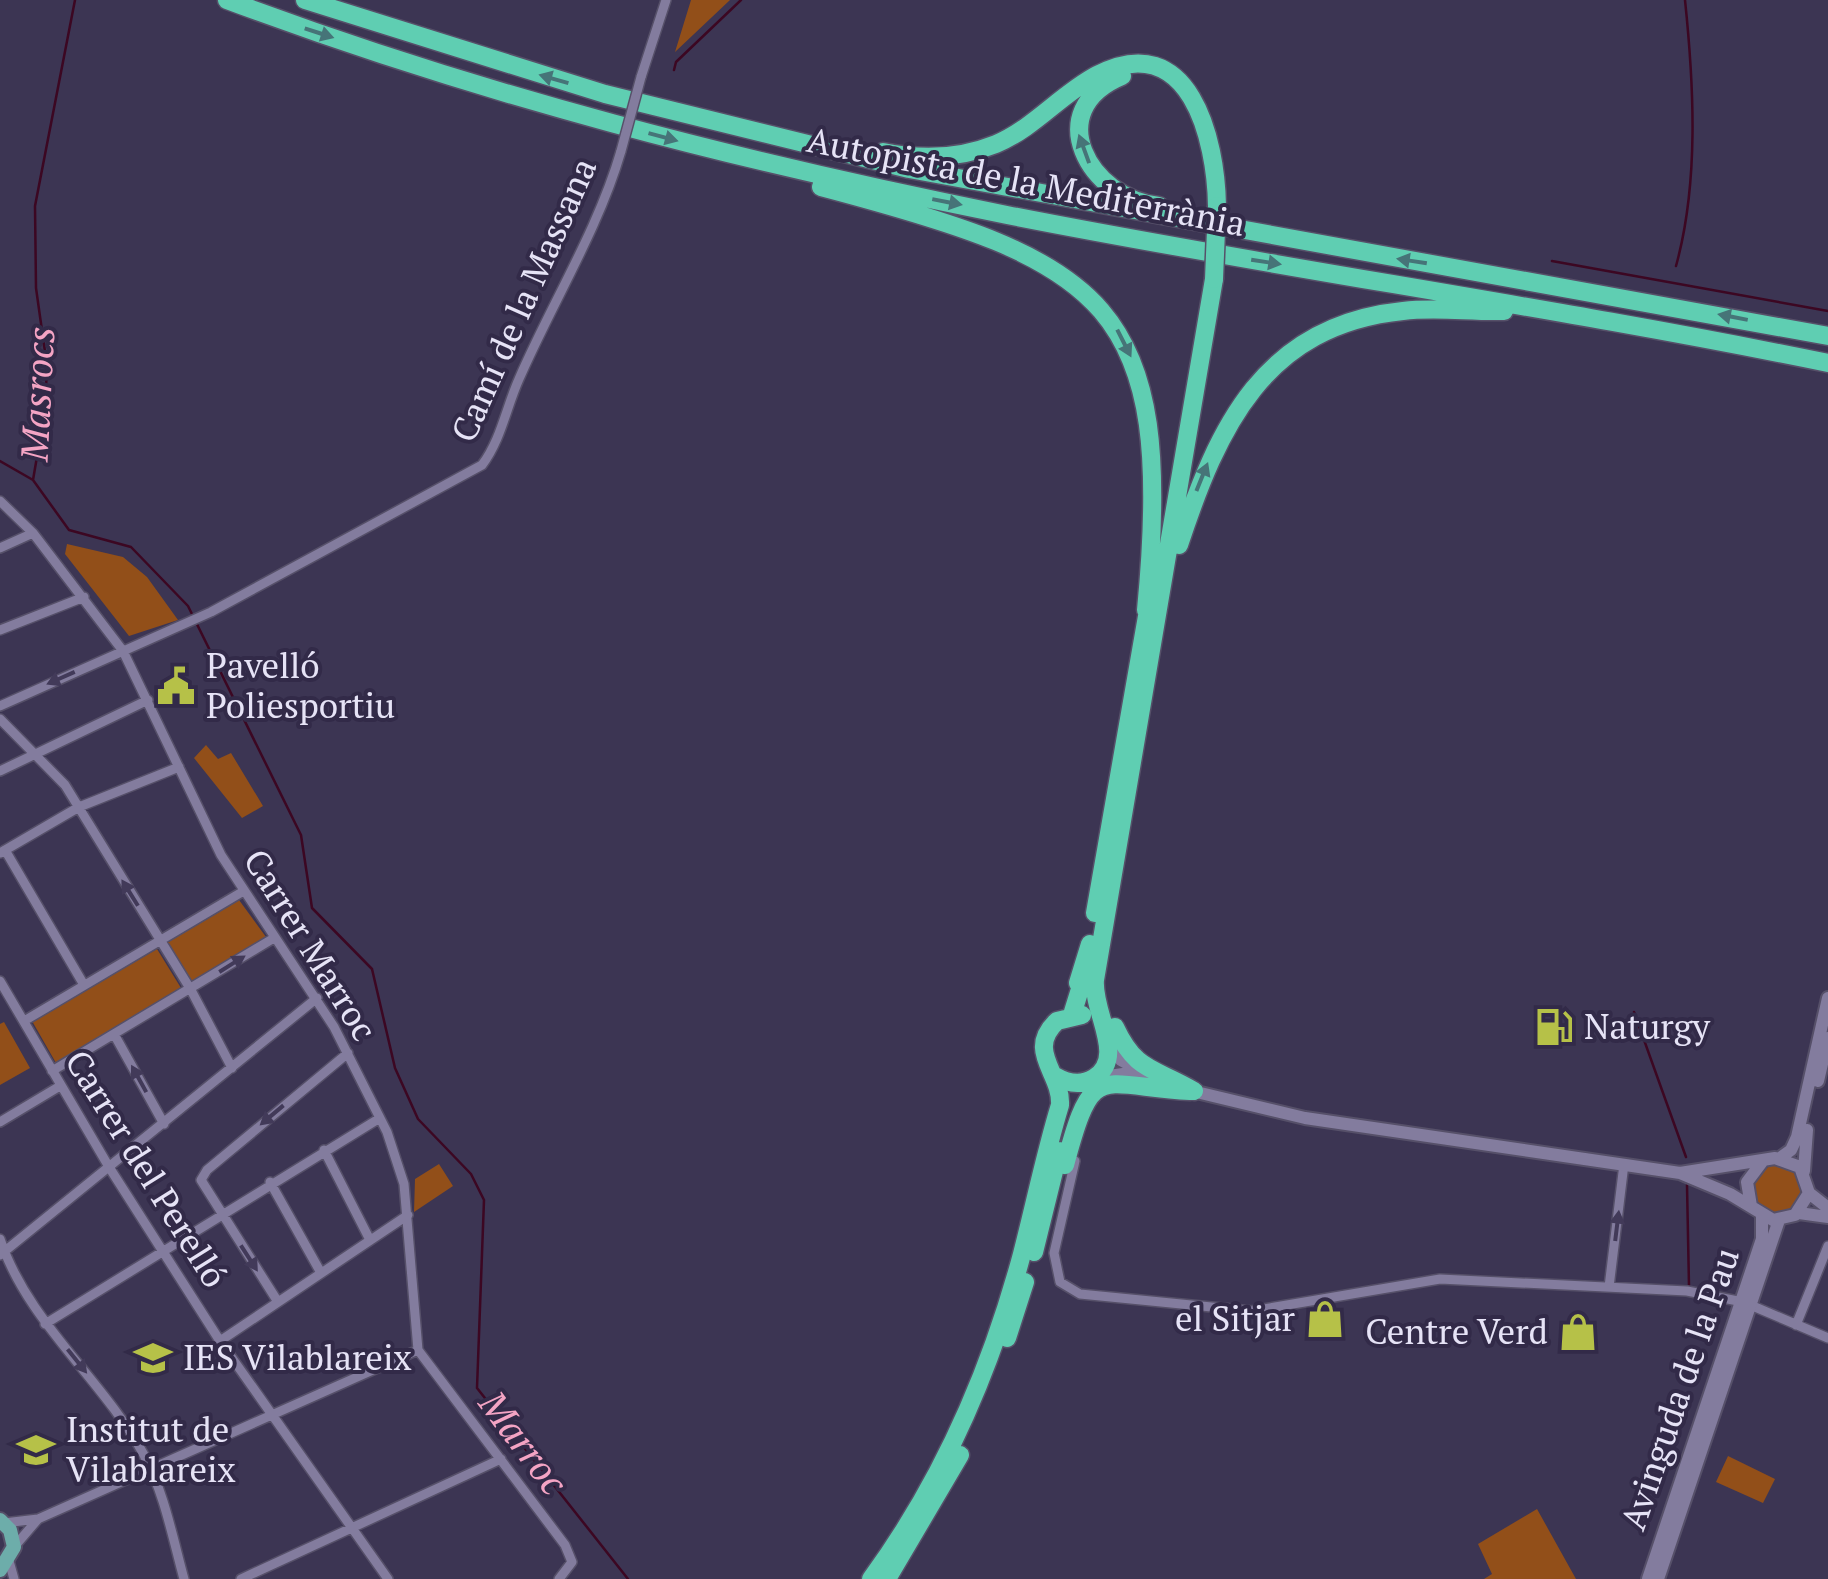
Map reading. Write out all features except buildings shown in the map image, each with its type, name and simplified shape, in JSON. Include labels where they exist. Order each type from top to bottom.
[{"type":"highway","name":"Autopista de la Mediterrània","points":[[227,0],[487,87],[749,159],[1163,244],[1644,326],[1828,363]]},
{"type":"highway","name":"Autopista de la Mediterrània","points":[[304,0],[648,105],[909,169],[1828,336]]},
{"type":"highway","points":[[648,105],[692,107],[868,149],[936,158],[979,150],[1010,137],[1101,73],[1144,67],[1172,77],[1198,106],[1211,138],[1209,279],[1095,980],[1100,1024],[1110,1047],[1106,1064],[1071,1105],[1046,1212]]},
{"type":"highway","points":[[1213,206],[1202,141],[1183,98],[1148,76],[1122,76],[1100,88],[1080,117],[1079,142],[1092,168],[1114,189],[1142,204],[1307,232],[1376,255]]},
{"type":"highway","points":[[749,159],[809,184],[892,206],[1014,249],[1072,280],[1109,316],[1137,369],[1152,442],[1150,637]]},
{"type":"highway","points":[[1072,1015],[1083,990],[1150,637],[1215,447],[1248,394],[1276,364],[1300,346],[1356,320],[1418,310],[1529,310],[1644,326]]},
{"type":"highway","points":[[1112,890],[1106,1008],[1130,1057],[1194,1091]]},
{"type":"highway","points":[[1052,1134],[1054,1100],[1036,1064],[1034,1039],[1043,1020],[1072,998],[1090,944]]},
{"type":"highway","points":[[871,1579],[950,1449],[984,1372],[1021,1257],[1060,1105],[1055,1076],[1045,1062],[1044,1040],[1056,1021],[1072,1015],[1100,1024]]},
{"type":"highway","points":[[1055,1076],[1089,1080]]},
{"type":"highway","points":[[886,1579],[937,1499],[978,1416],[1018,1310],[1081,1108],[1096,1090],[1124,1082],[1194,1091]]},
{"type":"main road","points":[[1089,1080],[1123,1074],[1306,1118],[1680,1172],[1780,1158],[1792,1150],[1828,998]]},
{"type":"main road","points":[[1828,1038],[1802,1150],[1809,1193],[1828,1208]]},
{"type":"main road","points":[[1110,1047],[1134,1069],[1194,1091]]},
{"type":"main road","points":[[1780,1158],[1804,1171]]},
{"type":"main road","points":[[1758,1212],[1747,1182],[1764,1161]]},
{"type":"main road","points":[[1680,1172],[1779,1220],[1798,1213],[1828,1217]]},
{"type":"main road","points":[[1798,1213],[1809,1193]]},
{"type":"main road","name":"Avinguda de la Pau","points":[[1658,1579],[1762,1238],[1758,1212]]},
{"type":"main road","name":"Avinguda de la Pau","points":[[1648,1579],[1743,1303],[1779,1220]]},
{"type":"main road","points":[[2,1521],[8,1567]]},
{"type":"street","name":"Camí de la Massana","points":[[0,706],[211,612],[482,464],[498,440],[520,377],[606,198],[666,0]]},
{"type":"street","name":"Carrer Marroc","points":[[0,500],[33,533],[123,652],[242,892],[318,998],[380,1118],[398,1163],[408,1215],[418,1350]]},
{"type":"street","points":[[0,548],[33,533]]},
{"type":"street","points":[[0,630],[84,597]]},
{"type":"street","points":[[0,771],[148,700]]},
{"type":"street","points":[[0,719],[65,785],[80,806],[232,1068]]},
{"type":"street","points":[[84,986],[2,851],[80,806],[179,767]]},
{"type":"street","points":[[24,1020],[242,892]]},
{"type":"street","points":[[52,1071],[274,938]]},
{"type":"street","name":"Carrer del Perelló","points":[[0,981],[109,1167],[220,1341],[388,1579]]},
{"type":"street","points":[[2,1253],[318,998]]},
{"type":"street","points":[[0,1010],[12,1002]]},
{"type":"street","points":[[114,1034],[164,1124]]},
{"type":"street","points":[[278,1302],[201,1180],[207,1170],[348,1053]]},
{"type":"street","points":[[0,1122],[60,1086]]},
{"type":"street","points":[[46,1324],[270,1182],[380,1118]]},
{"type":"street","points":[[1081,1138],[1054,1253],[1060,1282],[1080,1294],[1252,1311],[1440,1279],[1688,1291],[1743,1303],[1828,1338]]},
{"type":"street","points":[[324,1150],[370,1240]]},
{"type":"street","points":[[1609,1287],[1624,1164]]},
{"type":"street","points":[[270,1182],[321,1273]]},
{"type":"street","points":[[220,1341],[408,1215]]},
{"type":"street","points":[[0,1240],[2,1253],[46,1324],[83,1368],[149,1467],[184,1579]]},
{"type":"street","points":[[1796,1324],[1828,1246]]},
{"type":"street","points":[[2,1521],[38,1519],[418,1350],[565,1544],[572,1562],[559,1579]]},
{"type":"street","points":[[241,1579],[500,1459]]},
{"type":"street","points":[[8,1567],[38,1519]]},
{"type":"shaded area","points":[[691,0],[730,0],[675,52]]},
{"type":"shaded area","points":[[67,544],[123,557],[147,577],[178,620],[129,636],[65,554]]},
{"type":"shaded area","points":[[206,745],[218,759],[231,753],[263,806],[242,818],[194,758]]},
{"type":"shaded area","points":[[239,900],[266,937],[191,983],[166,943]]},
{"type":"shaded area","points":[[157,949],[181,988],[56,1063],[32,1021]]},
{"type":"shaded area","points":[[4,1022],[30,1068],[0,1085],[0,1024]]},
{"type":"shaded area","points":[[439,1164],[453,1186],[414,1212],[415,1179]]},
{"type":"shaded area","points":[[1778,1165],[1795,1172],[1802,1189],[1795,1206],[1778,1213],[1761,1206],[1754,1189],[1761,1172]]},
{"type":"shaded area","points":[[1728,1456],[1775,1479],[1763,1503],[1716,1482]]},
{"type":"shaded area","points":[[1537,1509],[1576,1579],[1484,1579],[1492,1574],[1478,1544]]},
{"type":"waterway","name":"Masrocs","points":[[75,0],[35,206],[36,288],[47,366],[45,410],[33,480],[69,530],[131,547],[188,606],[301,835],[312,908],[372,969],[395,1068],[418,1119],[471,1174],[484,1200],[477,1388],[628,1579]]},
{"type":"waterway","points":[[674,70],[676,62],[741,0]]},
{"type":"waterway","points":[[1676,266],[1691,168],[1691,66],[1685,0]]},
{"type":"waterway","points":[[1552,261],[1828,311]]},
{"type":"waterway","points":[[0,461],[33,480]]},
{"type":"waterway","points":[[1634,1012],[1686,1157]]},
{"type":"waterway","points":[[1687,1185],[1689,1286]]},
{"type":"place","name":"Pavelló Poliesportiu","points":[[176,686]]},
{"type":"place","name":"Naturgy","points":[[1554,1027]]},
{"type":"place","name":"el Sitjar","points":[[1325,1319]]},
{"type":"place","name":"Centre Verd","points":[[1578,1332]]},
{"type":"place","name":"IES Vilablareix","points":[[153,1358]]},
{"type":"place","name":"Institut de Vilablareix","points":[[36,1450]]},
{"type":"water label","name":"Marroc","points":[[523,1443]]}]
